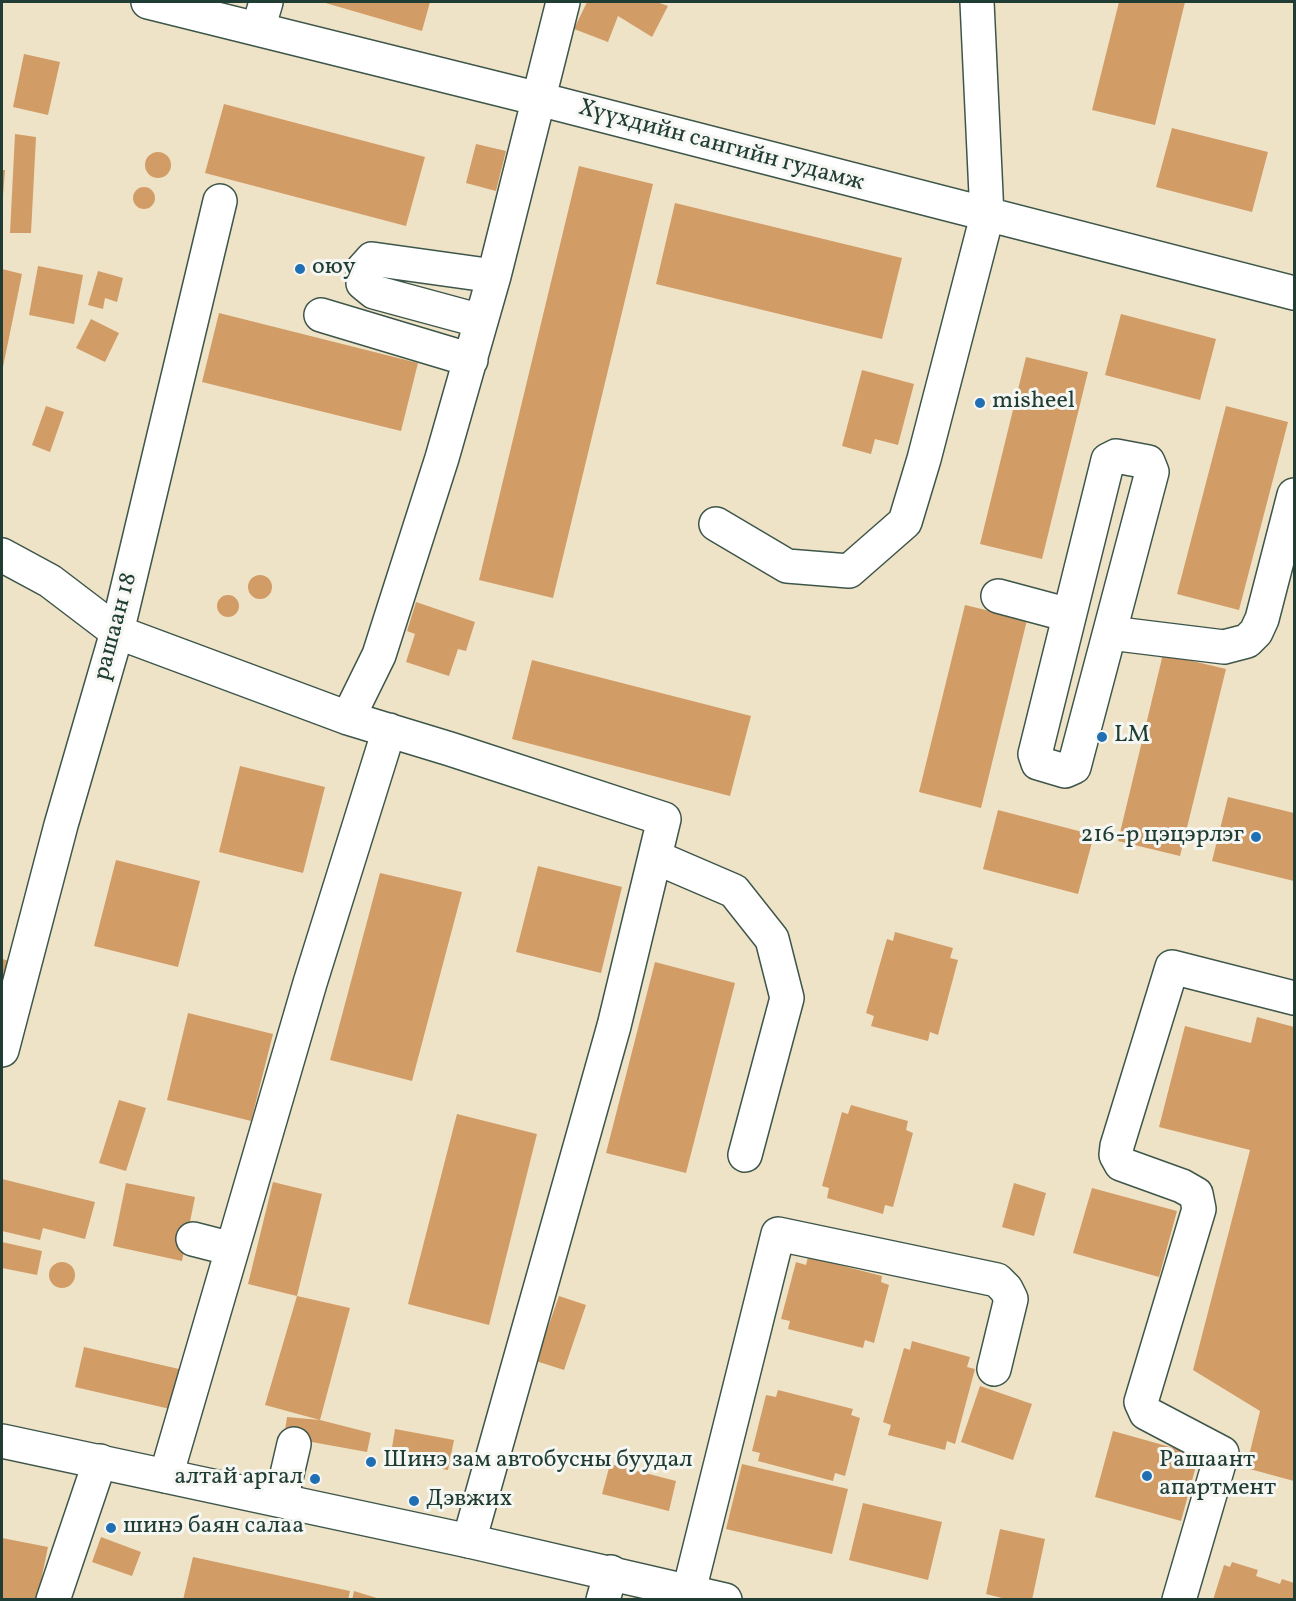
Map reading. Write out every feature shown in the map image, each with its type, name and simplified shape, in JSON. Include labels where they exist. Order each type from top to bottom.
[{"type":"street","name":"Хүүхдийн сангийн гудамж","points":[[148,2],[262,15],[539,99],[1294,294]]},
{"type":"street","points":[[348,718],[379,655],[442,458],[494,276],[563,2]]},
{"type":"street","points":[[716,524],[787,566],[849,571],[905,522],[924,459],[987,216],[977,2]]},
{"type":"street","name":"рашаан 18","points":[[2,1050],[62,825],[117,632],[220,201]]},
{"type":"street","points":[[482,321],[374,292],[363,283],[363,269],[372,259],[494,276]]},
{"type":"street","points":[[321,315],[471,360]]},
{"type":"street","points":[[1116,456],[1148,462],[1152,471],[1110,633],[1074,767],[1065,771],[1038,763],[1035,754],[1108,460],[1116,456]]},
{"type":"street","points":[[1110,633],[1224,646],[1247,640],[1256,632],[1262,618],[1294,495]]},
{"type":"street","points":[[2,555],[50,581],[117,632],[348,718],[664,819],[614,1026],[469,1540]]},
{"type":"street","points":[[998,596],[1069,615]]},
{"type":"street","points":[[166,1476],[310,983],[389,730]]},
{"type":"street","points":[[655,856],[734,891],[772,939],[787,998],[745,1155]]},
{"type":"street","points":[[1179,1599],[1222,1453],[1146,1413],[1141,1402],[1199,1209],[1196,1194],[1182,1186],[1121,1164],[1116,1155],[1117,1146],[1172,967],[1294,998]]},
{"type":"street","points":[[689,1591],[778,1234],[997,1280],[1011,1299],[994,1369]]},
{"type":"street","points":[[193,1239],[232,1249]]},
{"type":"street","points":[[2,1441],[469,1540],[607,1586],[689,1591],[725,1599]]},
{"type":"street","points":[[281,1500],[294,1444]]},
{"type":"street","points":[[53,1599],[100,1461]]},
{"type":"building","points":[[322,2],[430,2],[422,31]]},
{"type":"building","points":[[587,2],[657,2],[668,6],[652,37],[618,16],[608,42],[574,29]]},
{"type":"building","points":[[1119,2],[1185,2],[1155,125],[1092,110]]},
{"type":"building","points":[[24,54],[60,62],[48,115],[13,107]]},
{"type":"building","points":[[224,104],[425,157],[406,226],[205,173]]},
{"type":"building","points":[[1172,128],[1268,152],[1252,212],[1156,187]]},
{"type":"building","points":[[15,134],[36,137],[31,233],[10,233]]},
{"type":"building","points":[[476,144],[506,151],[496,191],[466,183]]},
{"type":"building","points":[[158,152],[167,156],[171,165],[167,174],[158,178],[149,174],[145,165],[149,156]]},
{"type":"building","points":[[579,166],[653,184],[553,598],[479,580]]},
{"type":"building","points":[[2,170],[5,170],[3,196],[2,196]]},
{"type":"building","points":[[144,187],[152,190],[155,198],[152,206],[144,209],[136,206],[133,198],[136,190]]},
{"type":"building","points":[[675,203],[902,258],[882,339],[656,284]]},
{"type":"building","points":[[38,266],[83,275],[74,324],[29,315]]},
{"type":"building","points":[[2,269],[22,274],[3,367],[2,367]]},
{"type":"building","points":[[98,271],[123,278],[117,302],[105,298],[103,309],[88,305]]},
{"type":"building","points":[[219,313],[418,363],[401,431],[202,382]]},
{"type":"building","points":[[1121,314],[1216,339],[1200,400],[1105,375]]},
{"type":"building","points":[[91,319],[119,333],[105,362],[76,348]]},
{"type":"building","points":[[1026,357],[1088,372],[1042,559],[980,544]]},
{"type":"building","points":[[862,370],[914,384],[898,445],[875,439],[871,454],[842,446]]},
{"type":"building","points":[[46,406],[64,412],[50,452],[32,445]]},
{"type":"building","points":[[1226,406],[1288,422],[1239,610],[1177,594]]},
{"type":"building","points":[[255,575],[265,575],[272,582],[272,592],[265,599],[255,599],[248,592],[248,582]]},
{"type":"building","points":[[228,595],[236,598],[239,606],[236,614],[228,617],[220,614],[217,606],[220,598]]},
{"type":"building","points":[[416,602],[475,622],[466,651],[458,649],[449,676],[406,662],[415,634],[407,631]]},
{"type":"building","points":[[965,605],[1027,620],[981,808],[919,792]]},
{"type":"building","points":[[1163,654],[1226,669],[1180,856],[1118,841]]},
{"type":"building","points":[[532,660],[751,716],[730,796],[512,739]]},
{"type":"building","points":[[240,766],[325,787],[303,873],[219,852]]},
{"type":"building","name":"216-р цэцэрлэг","points":[[1228,797],[1294,813],[1294,881],[1212,861]]},
{"type":"building","points":[[998,810],[1094,835],[1078,894],[983,869]]},
{"type":"building","points":[[116,860],[200,881],[178,967],[94,946]]},
{"type":"building","points":[[538,866],[622,887],[601,973],[516,952]]},
{"type":"building","points":[[380,873],[462,892],[412,1081],[330,1060]]},
{"type":"building","points":[[895,932],[953,948],[950,958],[958,960],[938,1035],[930,1032],[928,1041],[871,1026],[874,1016],[866,1013],[887,939],[893,941]]},
{"type":"building","points":[[2,959],[10,961],[2,995]]},
{"type":"building","points":[[655,962],[735,983],[686,1173],[606,1153]]},
{"type":"building","points":[[188,1013],[273,1034],[251,1121],[167,1100]]},
{"type":"building","points":[[1257,1017],[1294,1027],[1294,1481],[1246,1468],[1260,1411],[1193,1370],[1250,1150],[1159,1127],[1185,1026],[1251,1043]]},
{"type":"building","points":[[119,1100],[146,1108],[126,1171],[99,1163]]},
{"type":"building","points":[[851,1105],[908,1121],[906,1130],[913,1133],[893,1207],[885,1205],[883,1214],[827,1198],[829,1188],[822,1186],[842,1112],[848,1114]]},
{"type":"building","points":[[457,1114],[537,1134],[489,1325],[408,1304]]},
{"type":"building","points":[[2,1179],[95,1202],[85,1239],[43,1228],[40,1240],[2,1231]]},
{"type":"building","points":[[273,1182],[322,1194],[297,1296],[248,1284]]},
{"type":"building","points":[[126,1183],[195,1197],[182,1261],[113,1246]]},
{"type":"building","points":[[1014,1183],[1046,1193],[1034,1236],[1002,1227]]},
{"type":"building","points":[[1092,1188],[1177,1211],[1159,1277],[1073,1253]]},
{"type":"building","points":[[2,1242],[42,1251],[37,1275],[2,1268]]},
{"type":"building","points":[[808,1257],[882,1276],[881,1282],[889,1285],[874,1343],[865,1340],[863,1348],[788,1329],[790,1321],[781,1319],[796,1262],[806,1265]]},
{"type":"building","points":[[62,1262],[71,1266],[75,1275],[71,1284],[62,1288],[53,1284],[49,1275],[53,1266]]},
{"type":"building","points":[[297,1296],[350,1308],[320,1420],[265,1405]]},
{"type":"building","points":[[559,1296],[586,1305],[564,1370],[536,1361]]},
{"type":"building","points":[[912,1341],[970,1357],[967,1367],[975,1369],[955,1444],[947,1441],[945,1450],[888,1435],[891,1425],[883,1422],[904,1348],[910,1350]]},
{"type":"building","points":[[84,1347],[179,1369],[170,1409],[75,1387]]},
{"type":"building","points":[[980,1386],[1032,1404],[1013,1460],[961,1442]]},
{"type":"building","points":[[778,1390],[853,1409],[851,1415],[860,1418],[845,1476],[835,1473],[833,1481],[758,1461],[760,1453],[752,1451],[766,1395],[776,1397]]},
{"type":"building","points":[[287,1417],[320,1420],[371,1433],[367,1452],[284,1437]]},
{"type":"building","points":[[395,1429],[454,1440],[448,1470],[390,1460]]},
{"type":"building","name":"Рашаант апартмент","points":[[1113,1431],[1199,1455],[1181,1521],[1095,1497]]},
{"type":"building","points":[[610,1464],[676,1481],[669,1511],[602,1494]]},
{"type":"building","points":[[742,1464],[848,1489],[832,1554],[726,1529]]},
{"type":"building","points":[[863,1503],[942,1522],[928,1580],[849,1560]]},
{"type":"building","points":[[1000,1529],[1045,1539],[1032,1600],[1010,1600],[986,1594]]},
{"type":"building","points":[[101,1537],[141,1552],[132,1576],[92,1562]]},
{"type":"building","points":[[2,1538],[48,1547],[37,1600],[2,1600]]},
{"type":"building","points":[[193,1557],[350,1591],[348,1600],[183,1600]]},
{"type":"building","points":[[1232,1562],[1258,1570],[1256,1576],[1280,1584],[1282,1579],[1294,1583],[1294,1600],[1213,1600],[1224,1565],[1230,1567]]},
{"type":"building","points":[[354,1591],[380,1599],[380,1600],[352,1600]]},
{"type":"place","name":"оюу","points":[[300,269]]},
{"type":"place","name":"misheel","points":[[980,403]]},
{"type":"place","name":"LM","points":[[1102,737]]},
{"type":"place","name":"216-р цэцэрлэг","points":[[1256,837]]},
{"type":"place","name":"Шинэ зам автобусны буудал","points":[[371,1462]]},
{"type":"place","name":"Рашаант апартмент","points":[[1147,1476]]},
{"type":"place","name":"алтай аргал","points":[[315,1479]]},
{"type":"place","name":"Дэвжих","points":[[414,1501]]},
{"type":"place","name":"шинэ баян салаа","points":[[111,1528]]}]
